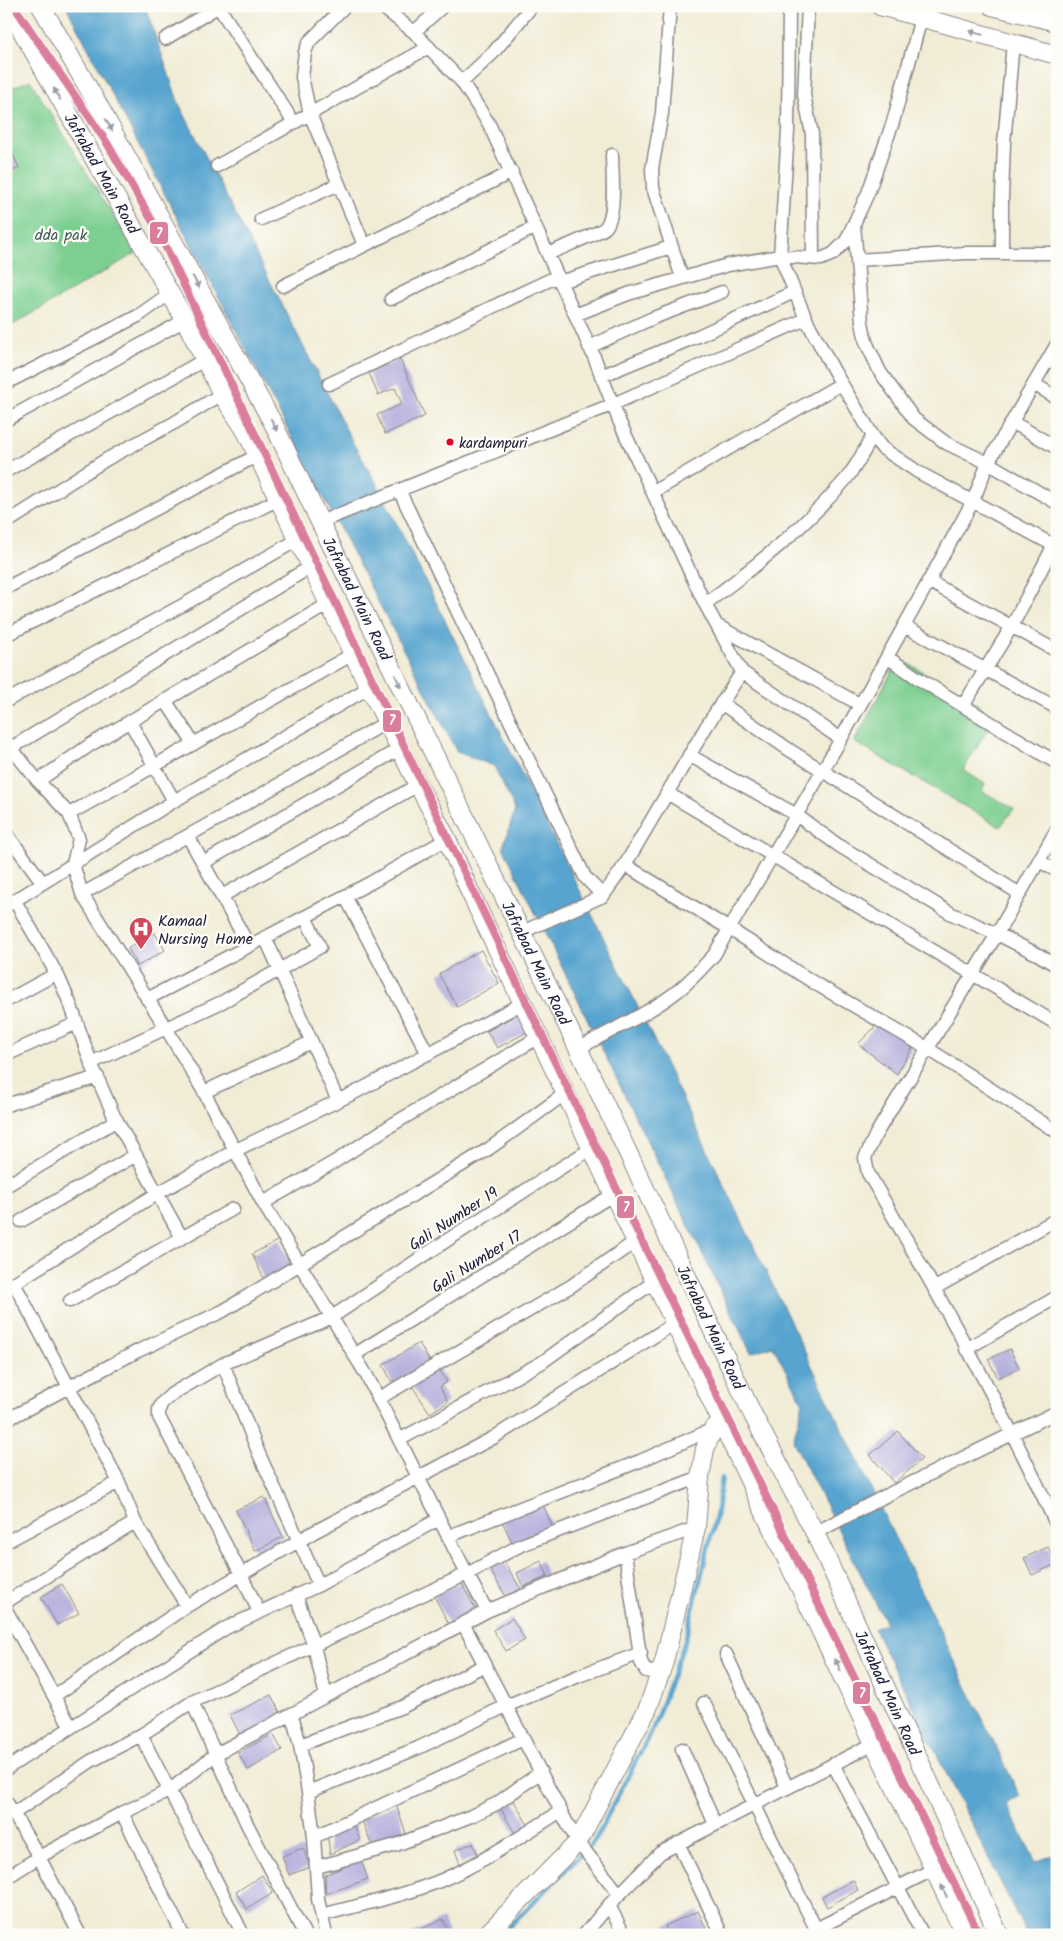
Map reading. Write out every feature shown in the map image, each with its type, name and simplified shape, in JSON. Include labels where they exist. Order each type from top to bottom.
[{"type":"main road","name":"Jafrabad Main Road","points":[[8,6],[185,320],[222,394],[246,431],[258,455],[353,654],[447,839],[470,892],[656,1281],[718,1426],[875,1742],[965,1935]]},
{"type":"main road","name":"Jafrabad Main Road","points":[[41,6],[274,425],[522,932],[583,1046],[754,1417],[822,1529],[999,1935]]},
{"type":"main road","points":[[880,6],[1057,56]]},
{"type":"main road","points":[[992,6],[1057,22]]},
{"type":"main road","points":[[155,268],[181,256]]},
{"type":"main road","points":[[486,1935],[583,1848],[648,1708],[662,1670],[696,1528],[700,1477],[705,1449],[718,1426]]},
{"type":"street","points":[[165,39],[219,6],[294,123]]},
{"type":"street","points":[[345,6],[309,42],[305,52],[302,77],[310,114],[364,245]]},
{"type":"street","points":[[381,6],[430,47],[462,82],[490,124],[589,346],[611,405],[705,604],[742,672],[841,739]]},
{"type":"street","points":[[414,32],[443,6]]},
{"type":"street","points":[[462,82],[493,53],[532,6]]},
{"type":"street","points":[[670,6],[662,113],[652,169],[654,188],[682,278]]},
{"type":"street","points":[[789,6],[788,131],[780,256],[806,319],[841,384],[882,448],[918,472],[1056,544],[1012,626],[963,706]]},
{"type":"street","points":[[808,6],[804,95],[812,134],[813,258]]},
{"type":"street","points":[[575,315],[628,294],[728,265],[780,256],[822,259],[834,254],[846,241],[868,193],[893,122],[921,18]]},
{"type":"street","points":[[1002,253],[1004,152],[1013,43]]},
{"type":"street","points":[[217,166],[430,47]]},
{"type":"street","points":[[548,254],[605,228],[610,216],[613,198],[612,155]]},
{"type":"street","points":[[283,286],[512,172]]},
{"type":"street","points":[[261,219],[339,184]]},
{"type":"street","points":[[854,224],[866,342],[880,372],[914,420],[946,443],[988,463],[1057,503]]},
{"type":"street","points":[[391,300],[536,227]]},
{"type":"street","points":[[329,384],[559,279],[672,247]]},
{"type":"street","points":[[857,260],[966,253],[1057,253]]},
{"type":"street","points":[[589,346],[653,318],[722,292]]},
{"type":"street","points":[[601,376],[698,336],[794,292]]},
{"type":"street","points":[[6,383],[138,316],[169,294]]},
{"type":"street","points":[[320,522],[611,405],[806,319]]},
{"type":"street","points":[[6,420],[185,320]]},
{"type":"street","points":[[583,1046],[676,993],[698,973],[714,954],[770,856],[841,739],[973,501],[988,463],[1057,344]]},
{"type":"street","points":[[6,471],[206,359]]},
{"type":"street","points":[[652,492],[841,384]]},
{"type":"street","points":[[1034,384],[1057,398]]},
{"type":"street","points":[[6,523],[107,459],[174,423],[222,394]]},
{"type":"street","points":[[1012,422],[1057,448]]},
{"type":"street","points":[[705,604],[788,538],[818,509],[848,477],[873,436]]},
{"type":"street","points":[[6,588],[258,455]]},
{"type":"street","points":[[398,490],[585,877],[604,896]]},
{"type":"street","points":[[6,634],[279,499]]},
{"type":"street","points":[[6,701],[183,605],[299,539]]},
{"type":"street","points":[[312,566],[9,745],[38,781],[70,814],[79,839],[73,864],[82,894],[204,1092],[263,1203],[354,1355],[487,1611]]},
{"type":"street","points":[[928,581],[1057,651]]},
{"type":"street","points":[[38,781],[90,745],[330,603]]},
{"type":"street","points":[[718,626],[859,704]]},
{"type":"street","points":[[904,626],[1057,708]]},
{"type":"street","points":[[70,814],[353,654]]},
{"type":"street","points":[[887,656],[919,679],[1057,763]]},
{"type":"street","points":[[522,932],[604,896],[625,865],[689,755],[742,672]]},
{"type":"street","points":[[182,1238],[117,1120],[91,1064],[71,1006],[56,974],[11,904],[174,801],[370,687]]},
{"type":"street","points":[[166,700],[194,744]]},
{"type":"street","points":[[721,703],[791,751],[1020,894]]},
{"type":"street","points":[[130,722],[174,801]]},
{"type":"street","points":[[82,894],[388,722]]},
{"type":"street","points":[[203,863],[401,748]]},
{"type":"street","points":[[689,755],[795,814],[838,845],[952,914],[997,934],[1057,966]]},
{"type":"street","points":[[222,896],[418,785]]},
{"type":"street","points":[[667,793],[770,856],[1057,1024]]},
{"type":"street","points":[[1057,829],[997,934],[876,1134],[865,1158],[868,1173],[935,1288],[1012,1434],[1057,1526]]},
{"type":"street","points":[[6,833],[43,883]]},
{"type":"street","points":[[188,836],[249,946]]},
{"type":"street","points":[[147,1000],[345,896],[447,839]]},
{"type":"street","points":[[1039,860],[1057,871]]},
{"type":"street","points":[[625,865],[816,984],[927,1048],[1057,1132]]},
{"type":"street","points":[[345,896],[428,1054]]},
{"type":"street","points":[[91,1064],[222,1002],[320,947],[305,916]]},
{"type":"street","points":[[265,938],[338,1101]]},
{"type":"street","points":[[6,1001],[56,974]]},
{"type":"street","points":[[187,1606],[135,1522],[119,1482],[70,1388],[10,1285],[158,1193],[234,1151],[338,1101],[523,1003]]},
{"type":"street","points":[[6,1055],[77,1023]]},
{"type":"street","points":[[263,1203],[336,1161],[390,1126],[539,1037]]},
{"type":"street","points":[[204,1092],[311,1042]]},
{"type":"street","points":[[6,1105],[98,1077]]},
{"type":"street","points":[[6,1420],[138,1351],[223,1311],[490,1148],[566,1093]]},
{"type":"street","points":[[6,1178],[9,1184],[117,1120]]},
{"type":"street","name":"Gali Number 19","points":[[259,1612],[159,1417],[159,1410],[166,1398],[223,1364],[332,1317],[449,1238],[592,1148]]},
{"type":"street","points":[[21,1221],[136,1156]]},
{"type":"street","name":"Gali Number 17","points":[[354,1355],[614,1194]]},
{"type":"street","points":[[70,1301],[234,1209]]},
{"type":"street","points":[[935,1288],[1057,1219]]},
{"type":"street","points":[[378,1399],[571,1286],[636,1241]]},
{"type":"street","points":[[399,1440],[542,1363],[656,1281]]},
{"type":"street","points":[[966,1349],[1057,1297]]},
{"type":"street","points":[[54,1696],[187,1606],[418,1476],[493,1438],[675,1323]]},
{"type":"street","points":[[223,1364],[259,1454],[319,1585]]},
{"type":"street","points":[[822,1529],[1057,1412]]},
{"type":"street","points":[[449,1536],[640,1461],[718,1426]]},
{"type":"street","points":[[14,1813],[91,1761],[141,1734],[192,1702],[467,1574],[520,1545],[700,1477]]},
{"type":"street","points":[[6,1542],[119,1482]]},
{"type":"street","points":[[6,1769],[226,1628],[319,1585],[440,1519]]},
{"type":"street","points":[[6,1602],[135,1522]]},
{"type":"street","points":[[6,1878],[39,1857],[122,1813],[169,1791],[216,1754],[464,1625],[487,1611],[625,1554],[696,1528]]},
{"type":"street","points":[[625,1554],[641,1662],[646,1671],[662,1670]]},
{"type":"street","points":[[296,1595],[314,1646],[326,1696]]},
{"type":"street","points":[[6,1610],[71,1726]]},
{"type":"street","points":[[464,1625],[561,1811],[583,1848],[619,1894]]},
{"type":"street","points":[[308,1792],[418,1748],[506,1706],[640,1653]]},
{"type":"street","points":[[726,1654],[787,1787]]},
{"type":"street","points":[[300,1746],[402,1707],[485,1664]]},
{"type":"street","points":[[192,1702],[247,1824],[305,1935]]},
{"type":"street","points":[[704,1703],[817,1932],[934,1869]]},
{"type":"street","points":[[292,1715],[300,1746],[308,1792],[314,1837],[318,1900],[326,1935]]},
{"type":"street","points":[[141,1734],[219,1884],[243,1935]]},
{"type":"street","points":[[314,1837],[523,1739]]},
{"type":"street","points":[[584,1935],[619,1894],[660,1853],[875,1742]]},
{"type":"street","points":[[682,1749],[715,1824]]},
{"type":"street","points":[[833,1764],[923,1935]]},
{"type":"street","points":[[316,1868],[396,1845],[471,1816],[496,1804],[540,1772]]},
{"type":"street","points":[[6,1801],[39,1857],[80,1935]]},
{"type":"street","points":[[322,1915],[405,1893],[442,1880],[511,1842],[561,1811]]},
{"type":"street","points":[[122,1813],[183,1935]]},
{"type":"street","points":[[678,1843],[722,1935]]},
{"type":"street","points":[[609,1905],[624,1935]]},
{"type":"green space","name":"dda pak","points":[[30,80],[136,253],[6,329],[6,90]]},
{"type":"green space","points":[[899,658],[982,707],[994,719],[963,770],[985,784],[982,791],[1014,809],[1000,827],[854,742]]},
{"type":"water","points":[[66,6],[145,6],[179,104],[353,443],[377,484],[635,1001],[1020,1796],[1006,1804],[1036,1862],[1055,1854],[1057,1858],[1057,1935],[1027,1935],[874,1629],[886,1623],[793,1441],[803,1403],[773,1346],[751,1353],[503,847],[515,810],[494,766],[457,752]]},
{"type":"building","points":[[6,140],[19,168],[6,174]]},
{"type":"building","points":[[400,359],[425,416],[385,434],[377,415],[402,404],[395,388],[378,395],[369,373]]},
{"type":"building","points":[[154,932],[165,950],[138,966],[128,948]]},
{"type":"building","points":[[481,950],[499,983],[457,1007],[439,974]]},
{"type":"building","points":[[519,1013],[529,1031],[497,1048],[487,1031]]},
{"type":"building","points":[[880,1022],[914,1045],[897,1074],[858,1044]]},
{"type":"building","points":[[279,1240],[291,1266],[264,1279],[252,1254]]},
{"type":"building","points":[[419,1343],[430,1362],[393,1384],[383,1365]]},
{"type":"building","points":[[1010,1349],[1019,1368],[998,1378],[988,1359]]},
{"type":"building","points":[[437,1366],[447,1382],[440,1387],[448,1402],[430,1413],[410,1383]]},
{"type":"building","points":[[898,1431],[922,1459],[894,1483],[870,1455]]},
{"type":"building","points":[[264,1497],[283,1537],[255,1551],[236,1510]]},
{"type":"building","points":[[542,1502],[554,1530],[513,1544],[501,1519]]},
{"type":"building","points":[[1048,1547],[1056,1564],[1032,1575],[1024,1558]]},
{"type":"building","points":[[503,1560],[522,1591],[508,1600],[489,1568]]},
{"type":"building","points":[[541,1561],[548,1576],[523,1587],[517,1573]]},
{"type":"building","points":[[461,1582],[477,1612],[450,1626],[434,1596]]},
{"type":"building","points":[[62,1584],[79,1613],[57,1625],[41,1597]]},
{"type":"building","points":[[512,1618],[525,1640],[506,1651],[493,1630]]},
{"type":"building","points":[[271,1695],[282,1716],[241,1737],[230,1715]]},
{"type":"building","points":[[273,1734],[282,1750],[248,1770],[238,1753]]},
{"type":"building","points":[[511,1796],[529,1827],[516,1835],[498,1804]]},
{"type":"building","points":[[396,1804],[406,1834],[372,1846],[361,1818]]},
{"type":"building","points":[[353,1822],[360,1840],[330,1854],[327,1833]]},
{"type":"building","points":[[473,1843],[478,1856],[460,1864],[455,1850]]},
{"type":"building","points":[[303,1848],[310,1867],[289,1875],[282,1856]]},
{"type":"building","points":[[361,1860],[368,1879],[326,1894],[325,1875]]},
{"type":"building","points":[[262,1875],[273,1893],[247,1909],[236,1892]]},
{"type":"building","points":[[853,1880],[858,1890],[827,1907],[822,1897]]},
{"type":"building","points":[[698,1911],[709,1935],[669,1935],[665,1926]]},
{"type":"building","points":[[443,1919],[450,1935],[408,1935]]},
{"type":"waterway","points":[[501,1935],[595,1840],[653,1728],[685,1641],[716,1516],[722,1478]]},
{"type":"transit line","name":"7","points":[[14,6],[107,143],[158,231],[554,1060],[981,1935]]},
{"type":"place","name":"kardampuri","points":[[450,442]]},
{"type":"place","name":"Kamaal Nursing Home","points":[[141,950]]}]
